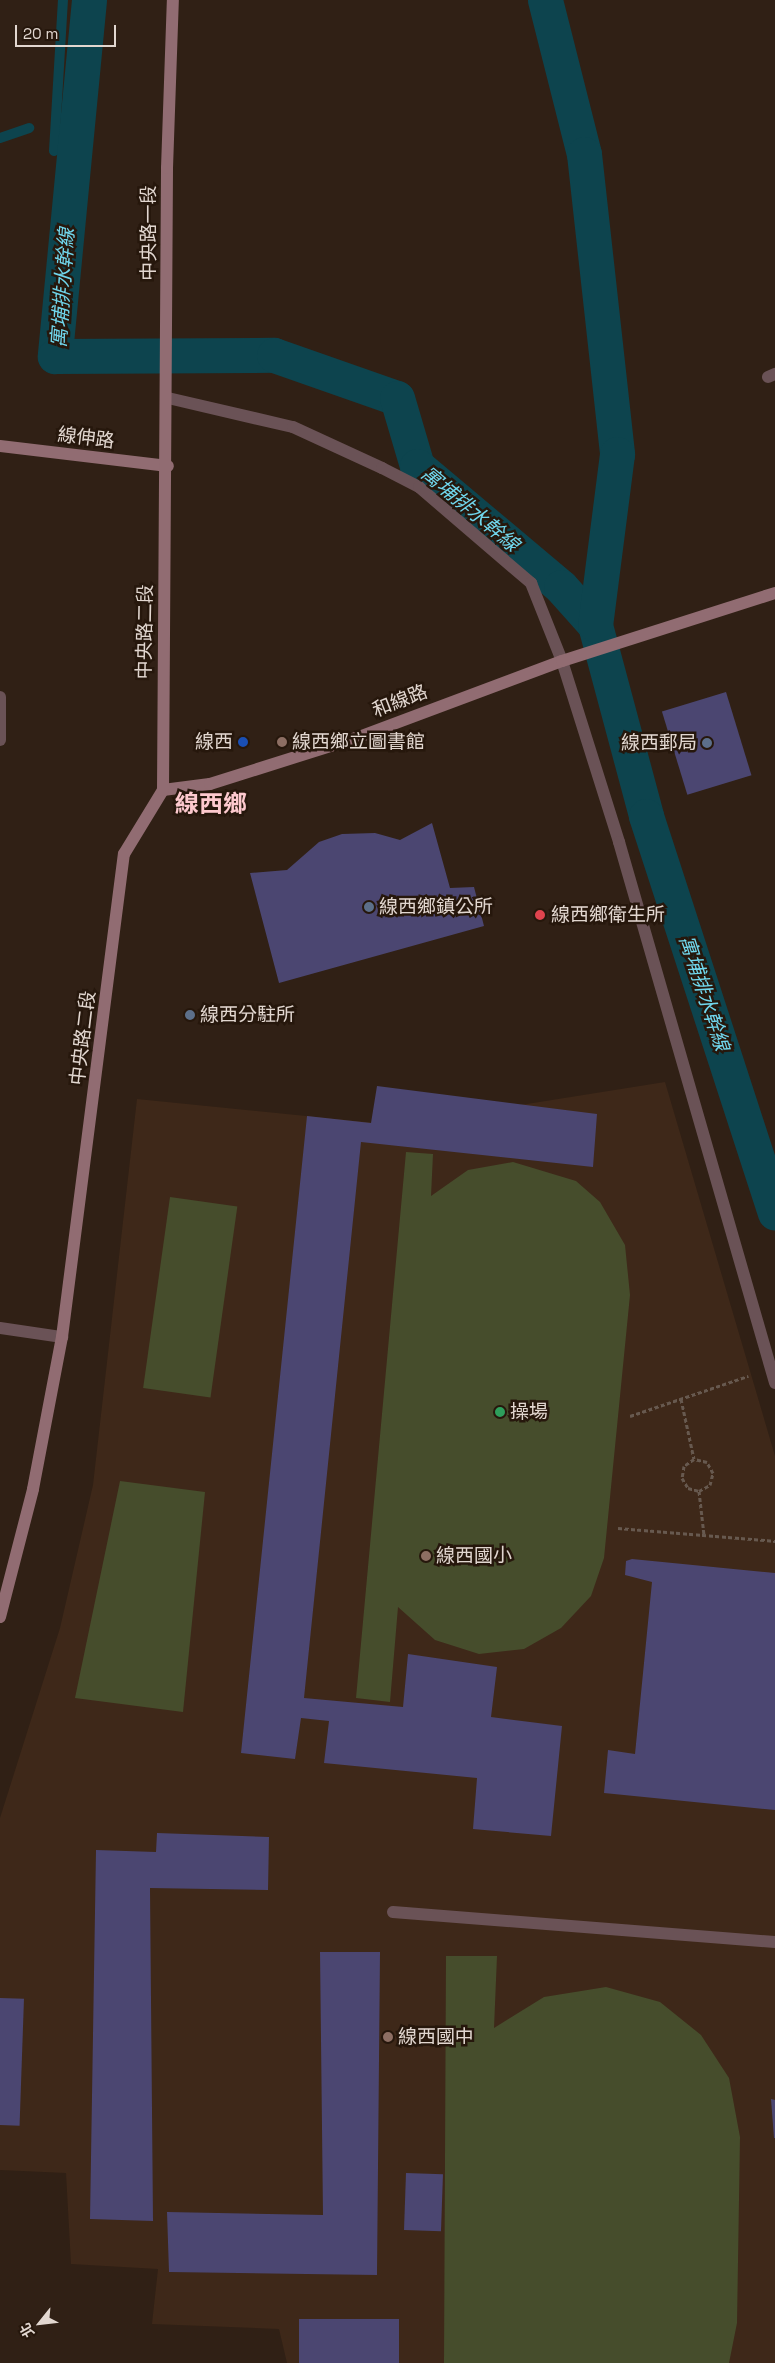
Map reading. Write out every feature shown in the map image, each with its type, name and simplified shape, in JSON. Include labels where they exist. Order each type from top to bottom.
[{"type":"street","name":"中央路一段","points":[[168,466],[167,168],[173,0]]},
{"type":"street","points":[[168,398],[293,427],[419,488],[531,583],[562,661],[619,842],[775,1383]]},
{"type":"street","name":"線伸路","points":[[0,446],[168,466]]},
{"type":"street","name":"中央路二段","points":[[0,1617],[34,1489],[62,1337],[124,854],[163,790],[168,466]]},
{"type":"street","name":"和線路","points":[[163,790],[210,784],[356,738],[562,661],[775,593]]},
{"type":"street","points":[[0,697],[0,740]]},
{"type":"street","points":[[0,1328],[62,1337]]},
{"type":"street","points":[[393,1912],[775,1942]]},
{"type":"path","points":[[630,1416],[754,1374]]},
{"type":"path","points":[[681,1399],[694,1459]]},
{"type":"path","points":[[694,1459],[707,1462],[713,1472],[710,1486],[699,1491],[688,1488],[682,1478],[684,1466],[694,1459]]},
{"type":"path","points":[[699,1491],[704,1535]]},
{"type":"path","points":[[618,1528],[775,1541]]},
{"type":"shaded area","points":[[665,1082],[775,1456],[775,2363],[287,2363],[279,2329],[152,2324],[158,2269],[71,2264],[66,2173],[0,2170],[0,1818],[60,1628],[93,1485],[137,1099],[395,1125]]},
{"type":"green space","points":[[406,1152],[433,1154],[431,1196],[468,1170],[513,1162],[576,1181],[600,1202],[625,1245],[630,1295],[604,1558],[591,1596],[561,1628],[524,1649],[479,1654],[435,1640],[398,1607],[390,1702],[356,1698]]},
{"type":"green space","points":[[170,1197],[237,1206],[210,1398],[143,1388]]},
{"type":"green space","points":[[120,1481],[205,1492],[183,1712],[75,1698]]},
{"type":"green space","points":[[446,1956],[497,1956],[494,2028],[544,1997],[606,1987],[660,2002],[701,2035],[729,2078],[740,2137],[737,2323],[729,2363],[444,2363]]},
{"type":"building","name":"線西郵局","points":[[726,692],[751,775],[687,795],[662,712]]},
{"type":"building","name":"線西鄉鎮公所","points":[[432,823],[450,888],[474,887],[484,926],[279,983],[250,873],[287,870],[319,842],[342,834],[375,833],[400,840]]},
{"type":"building","points":[[377,1086],[597,1114],[593,1167],[361,1142],[304,1698],[403,1707],[408,1654],[497,1667],[491,1717],[562,1726],[551,1836],[473,1829],[477,1778],[324,1763],[329,1721],[301,1718],[295,1759],[241,1753],[307,1116],[371,1123]]},
{"type":"building","points":[[632,1559],[775,1573],[775,1810],[604,1793],[608,1750],[635,1754],[652,1582],[625,1575],[626,1561]]},
{"type":"building","points":[[157,1833],[269,1837],[268,1890],[150,1888],[153,2221],[90,2219],[96,1850],[156,1852]]},
{"type":"building","points":[[320,1952],[380,1952],[377,2275],[169,2272],[167,2212],[323,2215]]},
{"type":"building","points":[[0,1998],[24,1999],[20,2126],[0,2125]]},
{"type":"building","points":[[771,2099],[775,2100],[775,2138],[774,2138]]},
{"type":"building","points":[[406,2173],[443,2174],[441,2231],[404,2230]]},
{"type":"building","points":[[299,2319],[399,2319],[399,2363],[299,2363]]},
{"type":"waterway","points":[[54,151],[63,0]]},
{"type":"waterway","name":"寓埔排水幹線","points":[[89,0],[55,356],[274,355],[397,398],[417,466],[561,587],[595,625],[646,816],[775,1213]]},
{"type":"waterway","points":[[545,0],[584,154],[617,454],[595,625]]},
{"type":"waterway","points":[[0,138],[29,128]]},
{"type":"place","name":"線西","points":[[243,742]]},
{"type":"place","name":"線西鄉立圖書館","points":[[282,742]]},
{"type":"place","name":"線西郵局","points":[[707,743]]},
{"type":"place","name":"線西鄉鎮公所","points":[[369,907]]},
{"type":"place","name":"線西鄉衛生所","points":[[540,915]]},
{"type":"place","name":"線西分駐所","points":[[190,1015]]},
{"type":"place","name":"操場","points":[[500,1412]]},
{"type":"place","name":"線西國小","points":[[426,1556]]},
{"type":"place","name":"線西國中","points":[[388,2037]]},
{"type":"district","name":"線西鄉","points":[[211,804]]}]
